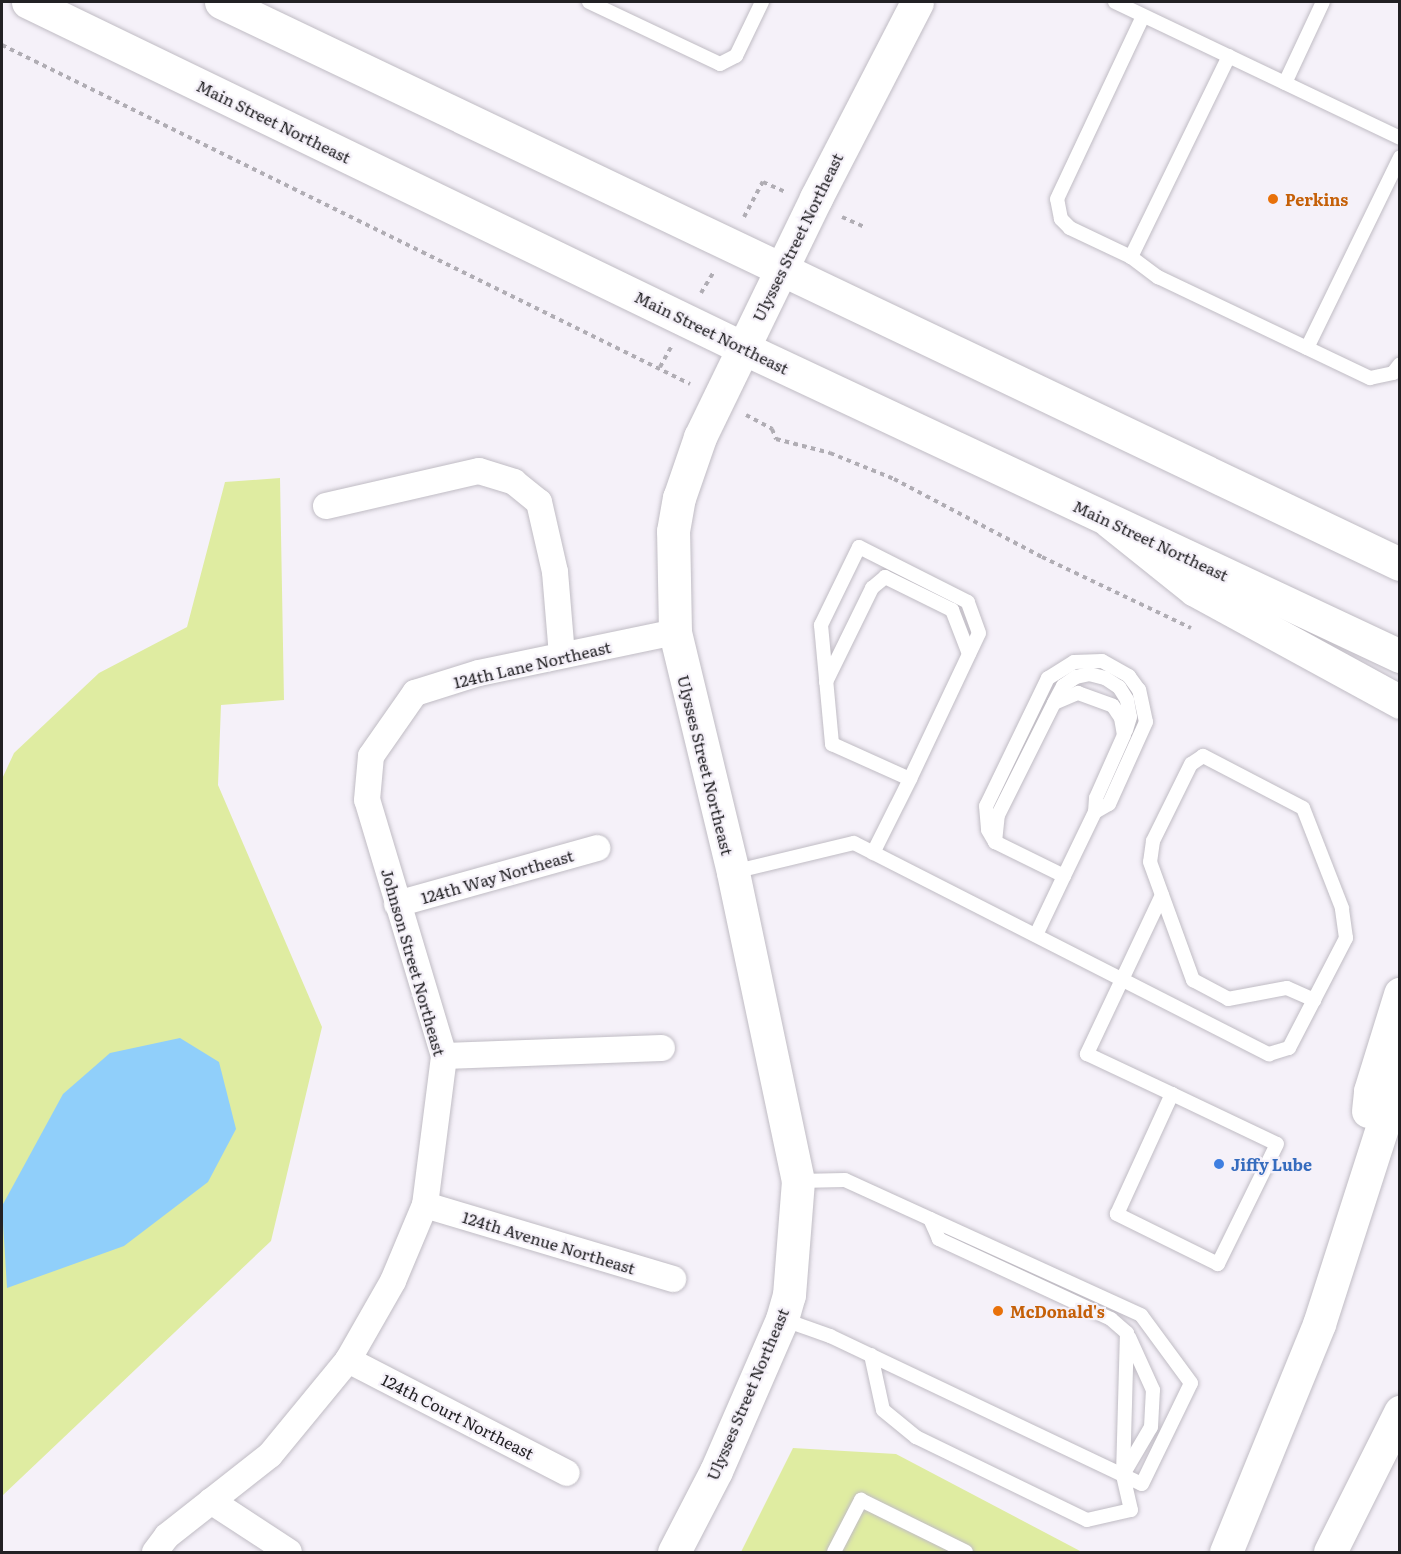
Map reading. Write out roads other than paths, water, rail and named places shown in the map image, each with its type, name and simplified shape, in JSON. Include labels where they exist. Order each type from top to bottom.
[{"type":"main road","name":"Main Street Northeast","points":[[28,2],[743,348],[1388,651]]},
{"type":"main road","points":[[221,2],[780,272],[1400,564]]},
{"type":"main road","name":"Ulysses Street Northeast","points":[[674,1552],[716,1471],[782,1319],[789,1295],[798,1181],[733,872],[675,632],[672,554],[679,498],[700,437],[916,2]]},
{"type":"main road","points":[[1109,521],[1195,590],[1400,702]]},
{"type":"main road","points":[[1361,1190],[1370,1091],[1400,994]]},
{"type":"main road","points":[[1226,1552],[1319,1324],[1400,1071]]},
{"type":"main road","points":[[1330,1552],[1400,1412]]},
{"type":"street","points":[[326,506],[479,471],[514,483],[539,502],[555,572],[562,656]]},
{"type":"street","name":"124th Lane Northeast","points":[[380,743],[415,693],[479,673],[675,632]]},
{"type":"street","name":"Johnson Street Northeast","points":[[155,1552],[167,1536],[270,1455],[348,1360],[393,1281],[425,1205],[444,1056],[367,800],[371,756],[380,743]]},
{"type":"street","name":"124th Way Northeast","points":[[397,904],[597,848]]},
{"type":"street","points":[[444,1056],[663,1048]]},
{"type":"street","name":"124th Avenue Northeast","points":[[425,1205],[673,1279]]},
{"type":"street","name":"124th Court Northeast","points":[[348,1360],[567,1473]]},
{"type":"street","points":[[211,1501],[289,1552]]},
{"type":"lane","points":[[589,2],[720,64],[736,56],[762,2]]},
{"type":"lane","points":[[1114,2],[1400,138]]},
{"type":"lane","points":[[1285,83],[1323,2]]},
{"type":"lane","points":[[1143,16],[1057,199],[1061,219],[1070,228],[1131,257],[1158,277],[1370,378],[1393,373],[1400,364]]},
{"type":"lane","points":[[1131,257],[1229,56]]},
{"type":"lane","points":[[1307,348],[1400,157]]},
{"type":"lane","points":[[873,853],[910,779],[979,633],[968,602],[859,547],[820,625],[832,744],[910,779]]},
{"type":"lane","points":[[826,682],[872,588],[885,577],[952,610],[969,654]]},
{"type":"lane","points":[[1064,876],[995,842],[988,830],[986,806],[1040,690],[1060,668],[1088,660],[1116,666],[1129,676],[1145,705],[1141,738],[1109,804],[1095,812]]},
{"type":"lane","points":[[995,842],[998,815],[1063,686],[1076,677],[1089,674],[1106,678],[1119,687],[1127,700],[1130,717],[1124,735],[1096,798],[1095,812],[1036,935]]},
{"type":"lane","points":[[1054,703],[1078,693],[1100,698],[1113,706],[1121,718],[1124,735]]},
{"type":"lane","points":[[733,872],[854,843],[1269,1054],[1289,1048],[1314,1000],[1346,938],[1342,908],[1303,808],[1203,756],[1191,764],[1153,841],[1150,862],[1193,980],[1228,999],[1287,988],[1314,1000]]},
{"type":"lane","points":[[1162,895],[1087,1054],[1172,1094],[1277,1144],[1218,1264],[1117,1214],[1172,1094]]},
{"type":"lane","points":[[782,1319],[871,1355],[1142,1484],[1191,1383],[1142,1315],[845,1180],[798,1181]]},
{"type":"lane","points":[[930,1218],[939,1239],[1111,1319],[1127,1334],[1153,1390],[1151,1427],[1123,1475]]},
{"type":"lane","points":[[871,1355],[883,1410],[916,1437],[1088,1520],[1131,1510],[1123,1475],[1127,1334]]},
{"type":"lane","points":[[834,1552],[861,1500],[938,1546],[966,1552]]},
{"type":"water","points":[[180,1038],[219,1062],[236,1129],[208,1182],[124,1246],[7,1288],[2,1206],[63,1094],[110,1053]]},
{"type":"place","name":"Perkins","points":[[1273,199]]},
{"type":"place","name":"Jiffy Lube","points":[[1219,1164]]},
{"type":"place","name":"McDonald's","points":[[998,1311]]}]
